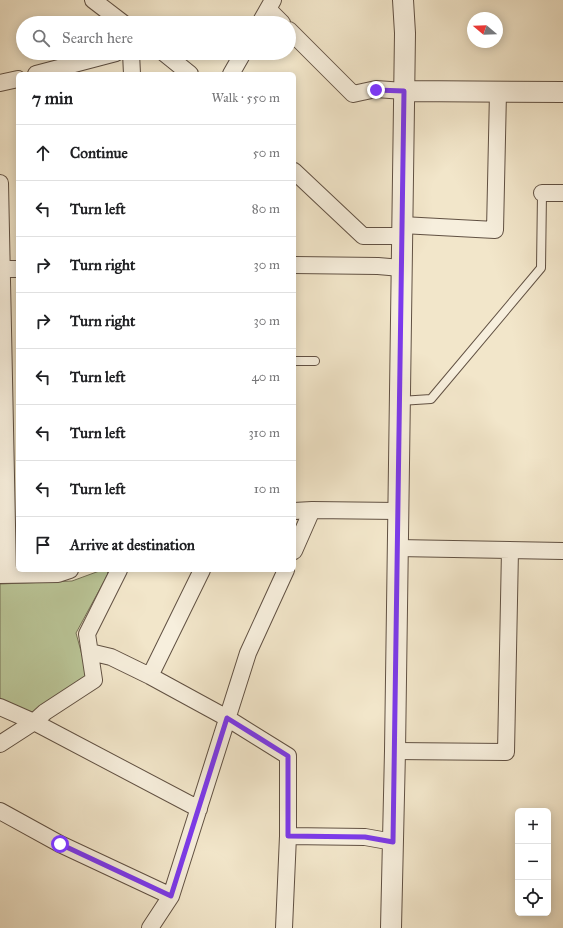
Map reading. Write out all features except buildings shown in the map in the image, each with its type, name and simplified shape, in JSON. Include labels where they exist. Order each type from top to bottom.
[{"type":"street","points":[[93,0],[114,16]]},
{"type":"street","points":[[391,928],[405,33],[403,0]]},
{"type":"street","points":[[264,16],[270,4],[278,16]]},
{"type":"street","points":[[296,37],[353,94],[376,90],[563,92]]},
{"type":"street","points":[[44,72],[89,60]]},
{"type":"street","points":[[131,60],[132,72]]},
{"type":"street","points":[[173,60],[188,72]]},
{"type":"street","points":[[232,72],[239,60]]},
{"type":"street","points":[[0,83],[16,79]]},
{"type":"street","points":[[296,173],[363,236],[402,231],[495,230],[498,92]]},
{"type":"street","points":[[0,183],[7,269],[4,574],[58,574],[64,572]]},
{"type":"street","points":[[542,193],[563,193]]},
{"type":"street","points":[[296,265],[378,266],[401,268]]},
{"type":"street","points":[[296,546],[312,510]]},
{"type":"street","points":[[296,511],[398,511]]},
{"type":"street","points":[[397,548],[563,551]]},
{"type":"street","points":[[394,752],[506,752],[510,550]]},
{"type":"street","points":[[0,744],[94,680],[87,634],[118,572]]},
{"type":"street","points":[[150,676],[201,572]]},
{"type":"street","points":[[150,928],[171,896],[248,652],[285,572]]},
{"type":"street","points":[[90,652],[111,657],[150,676],[227,718],[288,756],[288,836],[284,928]]},
{"type":"street","points":[[0,707],[34,722],[199,809]]},
{"type":"street","points":[[0,811],[60,844],[171,896]]},
{"type":"street","points":[[288,836],[365,837],[393,842]]},
{"type":"lane","points":[[400,401],[431,398],[541,268],[542,193]]},
{"type":"lane","points":[[296,361],[315,361]]},
{"type":"green space","points":[[97,572],[108,572],[108,574],[76,633],[88,677],[33,712],[24,712],[0,698],[0,584],[72,581]]},
{"type":"route","points":[[60,844],[171,896],[227,718],[288,756],[288,836],[365,837],[393,842],[404,91],[376,90]]}]
